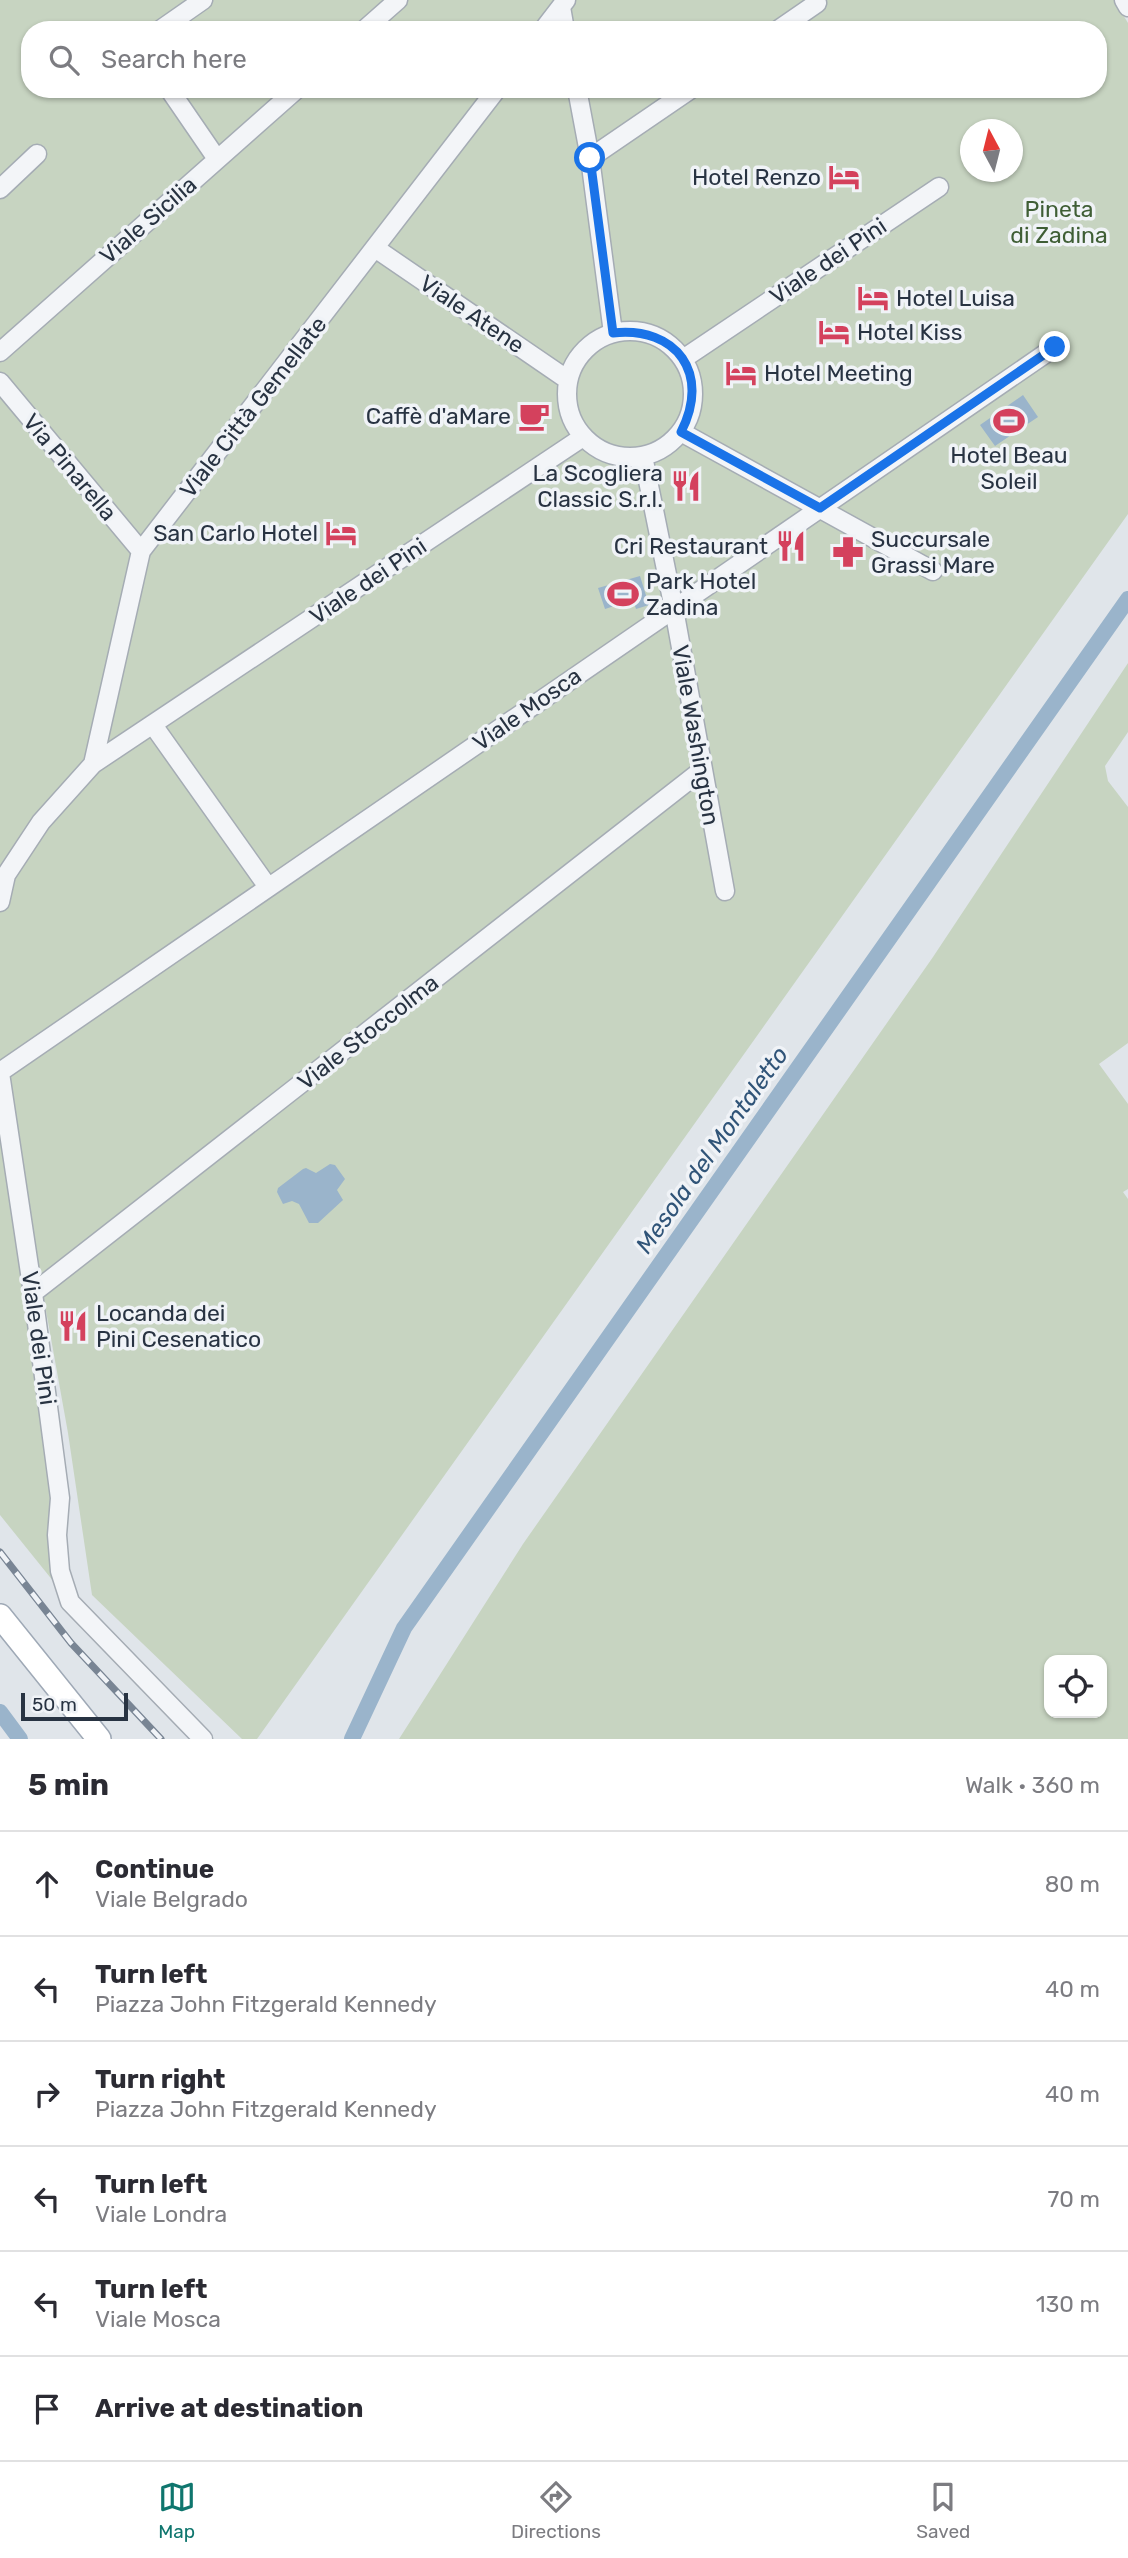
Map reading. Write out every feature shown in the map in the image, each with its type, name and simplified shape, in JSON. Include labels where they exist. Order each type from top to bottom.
[{"type":"main road","points":[[0,1616],[99,1739]]},
{"type":"street","points":[[173,21],[203,0]]},
{"type":"street","points":[[374,21],[398,0]]},
{"type":"street","points":[[1124,0],[1128,7]]},
{"type":"street","points":[[550,21],[563,3]]},
{"type":"street","points":[[563,3],[564,21]]},
{"type":"street","points":[[791,21],[817,3]]},
{"type":"street","points":[[175,98],[217,159]]},
{"type":"street","name":"Viale Sicilia","points":[[0,352],[286,98]]},
{"type":"street","name":"Viale Città Gemellate","points":[[93,764],[141,551],[490,98]]},
{"type":"street","points":[[579,98],[590,158],[613,333]]},
{"type":"street","points":[[590,158],[678,98]]},
{"type":"street","points":[[0,189],[37,154]]},
{"type":"street","name":"Viale dei Pini","points":[[683,359],[939,187]]},
{"type":"street","name":"Viale Atene","points":[[375,248],[568,380]]},
{"type":"street","points":[[633,331],[652,335],[669,344],[683,359],[691,376],[694,395],[690,414],[681,432],[671,443],[643,456],[621,457],[600,450],[583,437],[574,424],[568,410],[568,380],[574,364],[584,350],[598,340],[613,333],[633,331]]},
{"type":"street","name":"Viale Mosca","points":[[0,1072],[1055,347]]},
{"type":"street","name":"Via Pinarella","points":[[0,382],[141,551]]},
{"type":"street","points":[[681,432],[933,571]]},
{"type":"street","name":"Viale dei Pini","points":[[0,902],[6,875],[41,821],[93,764],[583,437]]},
{"type":"street","name":"Viale Washington","points":[[643,456],[674,608],[724,891]]},
{"type":"street","points":[[153,725],[268,887]]},
{"type":"street","name":"Viale Stoccolma","points":[[33,1293],[702,770]]},
{"type":"street","name":"Viale dei Pini","points":[[0,1072],[60,1498],[57,1535],[60,1571],[70,1602],[203,1739]]},
{"type":"green space","name":"Pineta di Zadina","points":[[0,0],[1114,0],[1128,23],[1128,514],[257,1739],[242,1739],[92,1595],[68,1433],[43,1294],[33,1293],[70,1602],[0,1515]]},
{"type":"green space","points":[[1128,663],[1128,732],[1105,766],[1108,781],[1128,807],[1128,1043],[1099,1064],[1128,1104],[1128,1189],[1123,1192],[1128,1199],[1128,1739],[399,1739],[523,1544],[933,957]]},
{"type":"water","name":"Hotel Beau Soleil","points":[[1023,395],[1038,417],[995,446],[980,425]]},
{"type":"water","name":"Park Hotel Zadina","points":[[640,576],[649,605],[636,609],[633,600],[605,609],[598,588]]},
{"type":"water","points":[[330,1164],[335,1165],[345,1179],[337,1190],[343,1200],[318,1223],[309,1223],[299,1204],[292,1201],[283,1204],[277,1192],[278,1188],[303,1169],[316,1173]]},
{"type":"waterway","name":"Mesola del Montaletto","points":[[352,1739],[404,1628],[1128,599]]},
{"type":"waterway","points":[[0,1712],[20,1739]]},
{"type":"railway","points":[[0,1552],[71,1643],[161,1739]]},
{"type":"place","name":"Hotel Renzo","points":[[844,177]]},
{"type":"place","name":"Hotel Luisa","points":[[873,298]]},
{"type":"place","name":"Hotel Kiss","points":[[834,332]]},
{"type":"place","name":"Hotel Meeting","points":[[741,373]]},
{"type":"place","name":"Caffè d'aMare","points":[[534,416]]},
{"type":"place","name":"Hotel Beau Soleil","points":[[1009,421]]},
{"type":"place","name":"La Scogliera Classic S.r.l.","points":[[686,486]]},
{"type":"place","name":"San Carlo Hotel","points":[[341,533]]},
{"type":"place","name":"Cri Restaurant","points":[[791,546]]},
{"type":"place","name":"Succursale Grassi Mare","points":[[848,552]]},
{"type":"place","name":"Park Hotel Zadina","points":[[623,594]]},
{"type":"place","name":"Locanda dei Pini Cesenatico","points":[[73,1326]]},
{"type":"route","points":[[590,158],[613,333],[633,331],[652,335],[669,344],[683,359],[691,376],[694,395],[690,414],[681,432],[820,508],[1055,347]]}]
